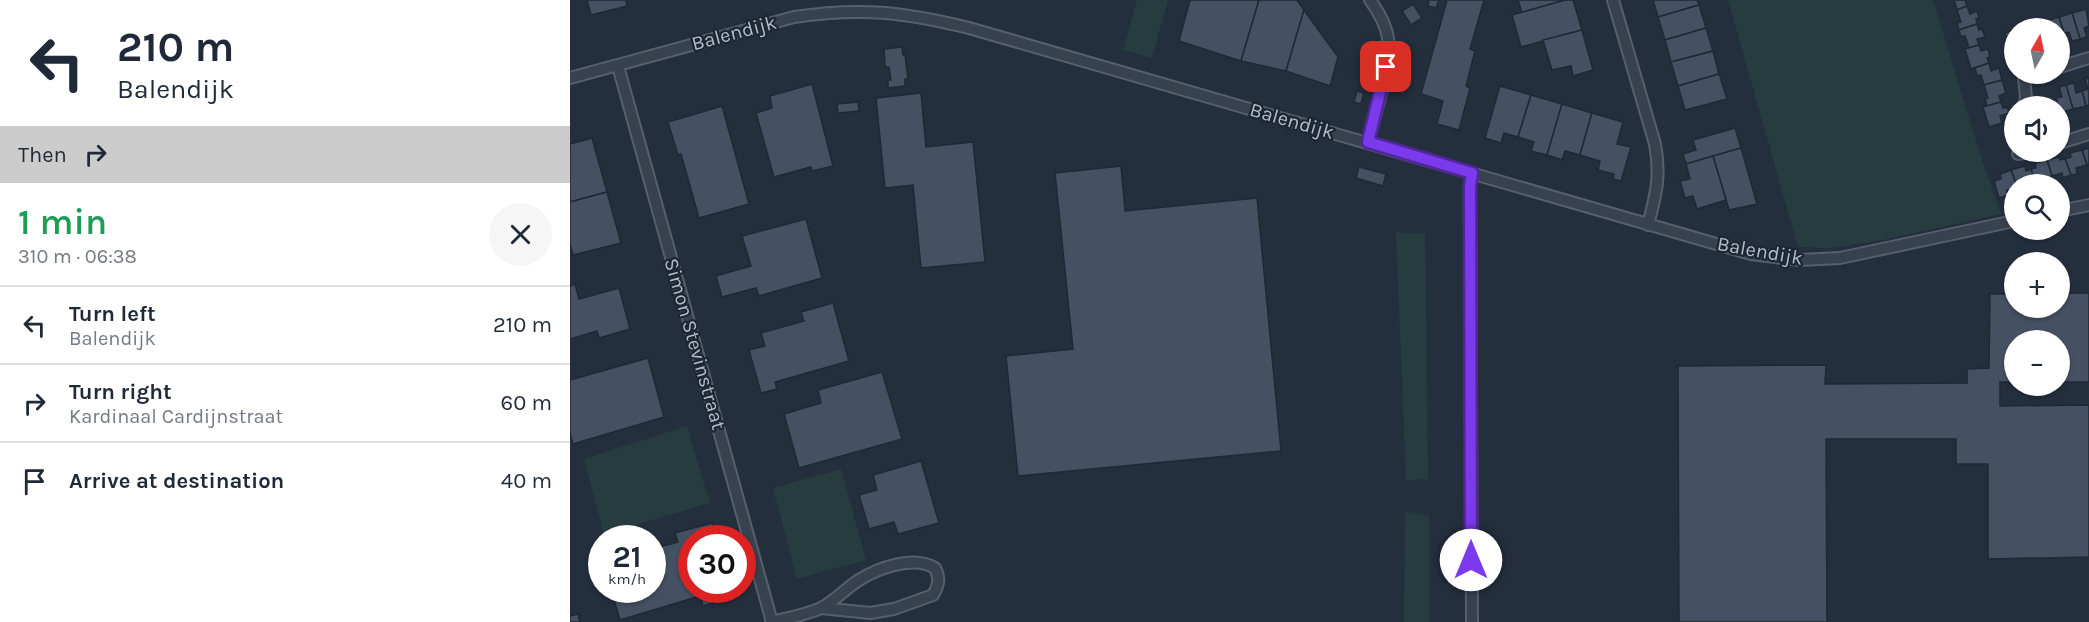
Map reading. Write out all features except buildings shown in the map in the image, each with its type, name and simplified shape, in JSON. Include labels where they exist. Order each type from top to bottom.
[{"type":"street","points":[[1368,142],[1388,53],[1388,36],[1370,0]]},
{"type":"street","points":[[1613,0],[1659,161],[1659,178],[1648,225]]},
{"type":"street","name":"Balendijk","points":[[570,78],[794,17],[831,11],[863,10],[892,13],[969,28],[1751,254],[1799,260],[1840,258],[2004,223]]},
{"type":"street","points":[[2070,64],[2089,58]]},
{"type":"street","name":"Simon Stevinstraat","points":[[618,66],[772,622]]},
{"type":"street","points":[[2070,140],[2089,134]]},
{"type":"street","points":[[1472,173],[1470,186],[1472,622]]},
{"type":"street","points":[[2070,209],[2089,205]]},
{"type":"street","points":[[772,622],[821,608],[870,574],[895,566],[929,564],[938,574],[937,587],[933,595],[894,609],[870,613],[821,608]]},
{"type":"green space","points":[[1137,0],[1168,0],[1152,58],[1123,50]]},
{"type":"green space","points":[[1728,0],[1933,0],[2001,214],[1883,240],[1832,248],[1798,247]]},
{"type":"green space","points":[[1396,232],[1425,234],[1428,479],[1406,480]]},
{"type":"green space","points":[[687,426],[710,503],[635,525],[602,525],[584,459]]},
{"type":"green space","points":[[841,469],[866,560],[797,579],[773,488]]},
{"type":"green space","points":[[1405,511],[1429,516],[1429,622],[1404,622]]},
{"type":"route","points":[[1386,67],[1368,142],[1472,173],[1470,186],[1471,560]]}]
